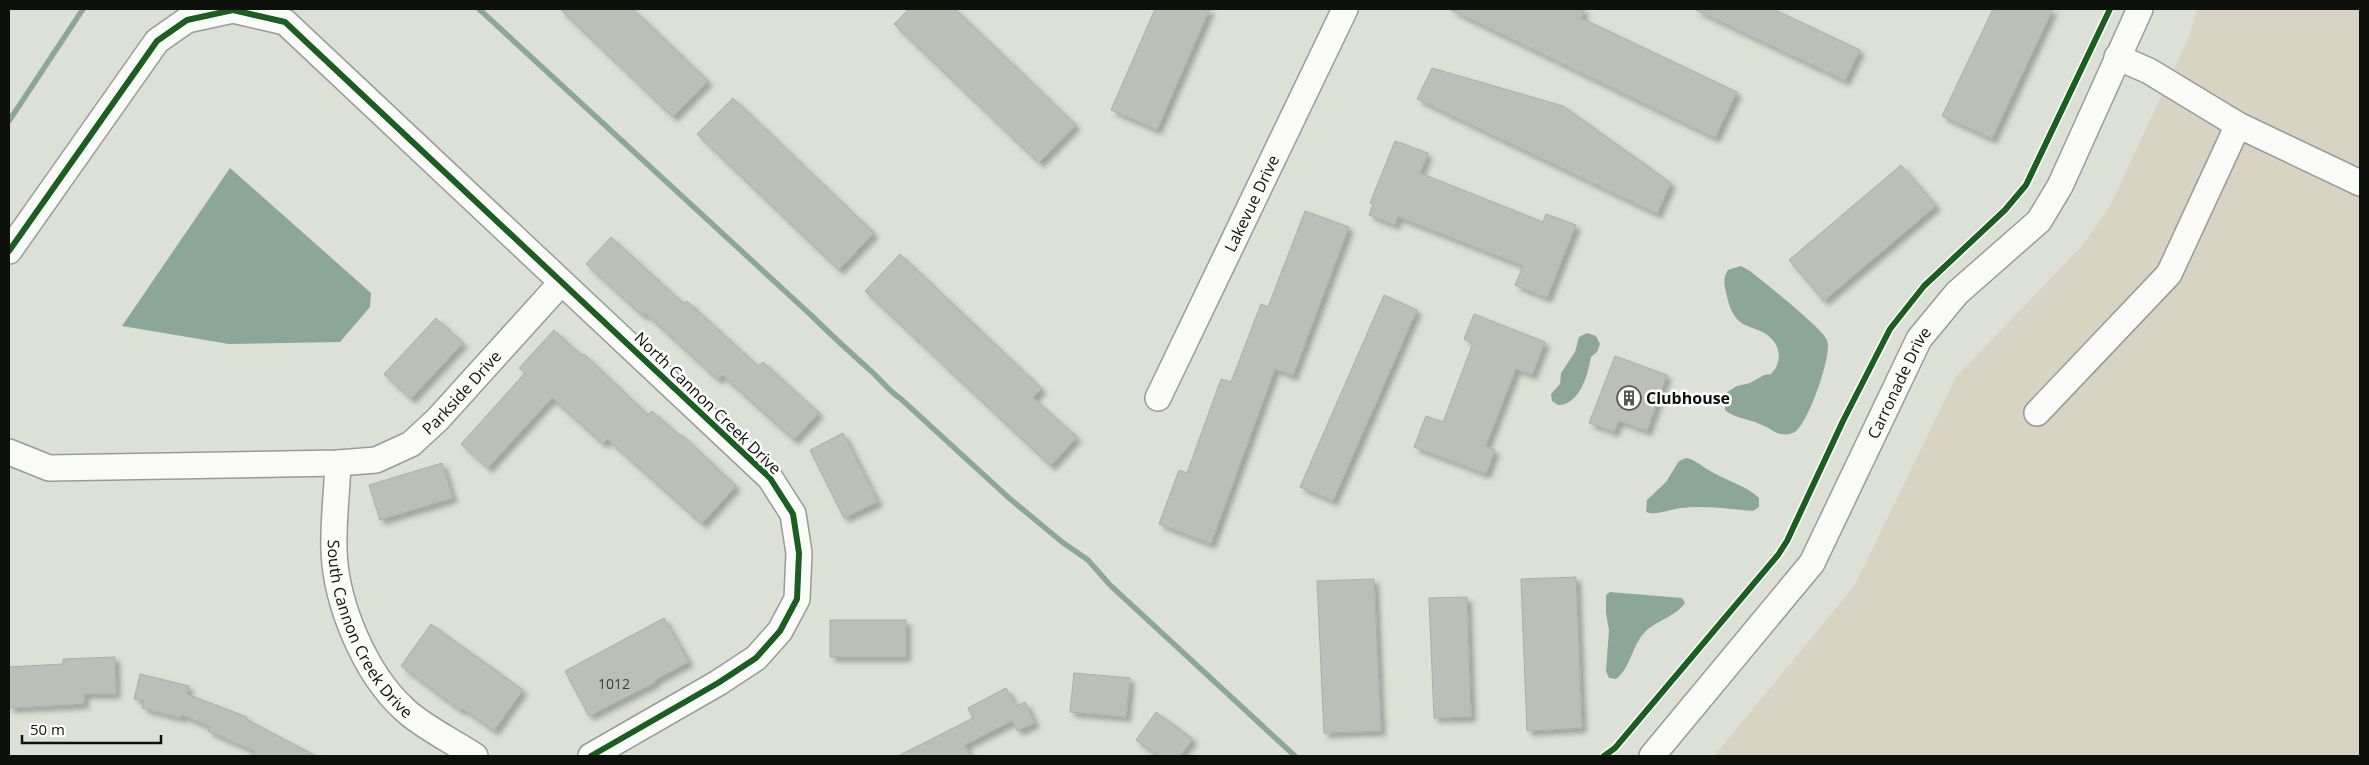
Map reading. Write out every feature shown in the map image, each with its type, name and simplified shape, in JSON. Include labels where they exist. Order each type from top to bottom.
[{"type":"street","name":"Lakevue Drive","points":[[1158,398],[1345,9]]},
{"type":"street","name":"Carronade Drive","points":[[1652,756],[1812,563],[1919,339],[1957,293],[2039,221],[2060,186],[2140,9]]},
{"type":"street","name":"North Cannon Creek Drive","points":[[9,251],[156,41],[187,20],[233,10],[285,22],[770,478],[792,514],[799,552],[797,599],[780,631],[756,658],[718,683],[591,756]]},
{"type":"street","points":[[2117,58],[2149,72],[2238,125],[2360,183]]},
{"type":"street","points":[[2037,413],[2169,274],[2238,125]]},
{"type":"street","name":"Parkside Drive","points":[[9,452],[49,468],[338,463],[376,460],[411,444],[438,419],[561,282]]},
{"type":"street","name":"South Cannon Creek Drive","points":[[338,463],[334,551],[338,588],[352,631],[372,670],[405,710],[475,756]]},
{"type":"shaded area","points":[[2197,9],[2360,9],[2360,756],[1714,756],[1855,585],[1956,377],[2081,247],[2109,208],[2189,37]]},
{"type":"shaded area","points":[[230,168],[371,293],[370,307],[340,342],[229,344],[122,326]]},
{"type":"shaded area","points":[[1741,266],[1792,305],[1827,340],[1828,348],[1823,373],[1813,402],[1801,425],[1791,434],[1779,433],[1725,410],[1724,394],[1737,386],[1771,374],[1779,359],[1779,353],[1771,338],[1763,332],[1741,323],[1730,307],[1724,281],[1725,275],[1728,270]]},
{"type":"shaded area","points":[[1587,333],[1596,336],[1600,344],[1597,352],[1591,357],[1585,380],[1577,394],[1566,404],[1558,405],[1552,401],[1551,394],[1560,384],[1561,373],[1575,352],[1579,337]]},
{"type":"shaded area","points":[[1686,458],[1754,493],[1759,498],[1759,507],[1753,511],[1699,507],[1655,513],[1646,512],[1647,500],[1666,482],[1679,461]]},
{"type":"shaded area","points":[[1610,592],[1682,598],[1685,603],[1676,612],[1644,633],[1625,669],[1616,679],[1609,678],[1606,671],[1609,630],[1606,613],[1606,595]]},
{"type":"building","points":[[560,9],[633,9],[708,81],[673,117]]},
{"type":"building","points":[[909,9],[955,9],[1076,125],[1039,163],[894,24]]},
{"type":"building","points":[[1155,9],[1210,9],[1157,130],[1111,110]]},
{"type":"building","points":[[1449,9],[1585,9],[1581,18],[1737,92],[1715,138]]},
{"type":"building","points":[[1694,9],[1773,9],[1860,50],[1845,81]]},
{"type":"building","points":[[1993,9],[2053,9],[1992,139],[1942,116]]},
{"type":"building","points":[[1432,68],[1563,106],[1671,183],[1657,214],[1417,99]]},
{"type":"building","points":[[733,98],[874,233],[839,270],[697,134]]},
{"type":"building","points":[[1395,141],[1428,153],[1420,173],[1543,222],[1546,214],[1576,225],[1547,298],[1515,285],[1523,266],[1398,217],[1395,225],[1369,215],[1373,204],[1370,203]]},
{"type":"building","points":[[1901,165],[1936,206],[1824,301],[1789,260]]},
{"type":"building","points":[[1305,211],[1349,227],[1293,376],[1275,369],[1211,544],[1159,524],[1179,470],[1187,473],[1221,379],[1231,382],[1261,304],[1268,307]]},
{"type":"building","points":[[611,237],[684,304],[687,301],[758,366],[763,362],[819,413],[794,440],[722,375],[718,380],[645,313],[643,316],[586,264]]},
{"type":"building","points":[[900,254],[1042,389],[1033,398],[1077,437],[1051,466],[865,291]]},
{"type":"building","points":[[1384,295],[1417,310],[1333,501],[1300,487]]},
{"type":"building","points":[[1474,314],[1545,342],[1532,375],[1516,369],[1486,446],[1495,450],[1486,474],[1414,447],[1426,416],[1443,422],[1473,343],[1464,339]]},
{"type":"building","points":[[436,318],[463,343],[411,399],[384,374]]},
{"type":"building","points":[[554,330],[582,356],[584,354],[648,415],[652,411],[680,436],[682,435],[736,486],[702,524],[607,439],[603,444],[552,398],[488,468],[461,444],[525,373],[519,368]]},
{"type":"building","name":"Clubhouse","points":[[1615,356],[1667,375],[1647,431],[1619,421],[1614,432],[1589,423]]},
{"type":"building","points":[[843,433],[878,502],[844,518],[810,450]]},
{"type":"building","points":[[442,463],[453,498],[380,520],[369,485]]},
{"type":"building","points":[[1576,577],[1582,728],[1527,731],[1521,579]]},
{"type":"building","points":[[1374,579],[1381,731],[1324,733],[1317,581]]},
{"type":"building","points":[[1467,597],[1471,717],[1434,718],[1429,598]]},
{"type":"building","points":[[664,618],[689,662],[655,680],[656,682],[589,716],[565,671]]},
{"type":"building","points":[[830,620],[906,620],[906,657],[830,657]]},
{"type":"building","points":[[431,624],[523,690],[494,731],[463,709],[461,711],[401,666]]},
{"type":"building","points":[[115,657],[116,694],[84,694],[84,704],[9,708],[9,667],[63,664],[63,659]]},
{"type":"building","points":[[1074,673],[1130,678],[1126,717],[1070,712]]},
{"type":"building","points":[[140,674],[189,686],[187,694],[247,717],[246,719],[316,756],[251,756],[254,751],[208,731],[210,727],[182,715],[181,718],[142,708],[144,701],[134,699]]},
{"type":"building","points":[[1006,688],[1016,706],[1025,702],[1035,723],[1018,731],[1012,721],[965,745],[971,756],[898,756],[973,718],[968,708]]},
{"type":"building","points":[[1156,712],[1193,739],[1180,756],[1158,756],[1136,740]]},
{"type":"waterway","points":[[9,121],[83,9]]},
{"type":"waterway","points":[[479,9],[1009,498],[1062,542],[1088,560],[1110,585],[1295,756]]},
{"type":"cycle path","points":[[1604,756],[1615,748],[1778,555],[1787,541],[1843,421],[1890,329],[1924,286],[2005,210],[2026,185],[2110,9]]},
{"type":"cycle path","points":[[9,251],[157,41],[187,20],[233,10],[285,22],[770,478],[793,514],[799,553],[797,599],[780,631],[756,658],[718,683],[591,756]]},
{"type":"place","name":"Clubhouse","points":[[1629,398]]}]
